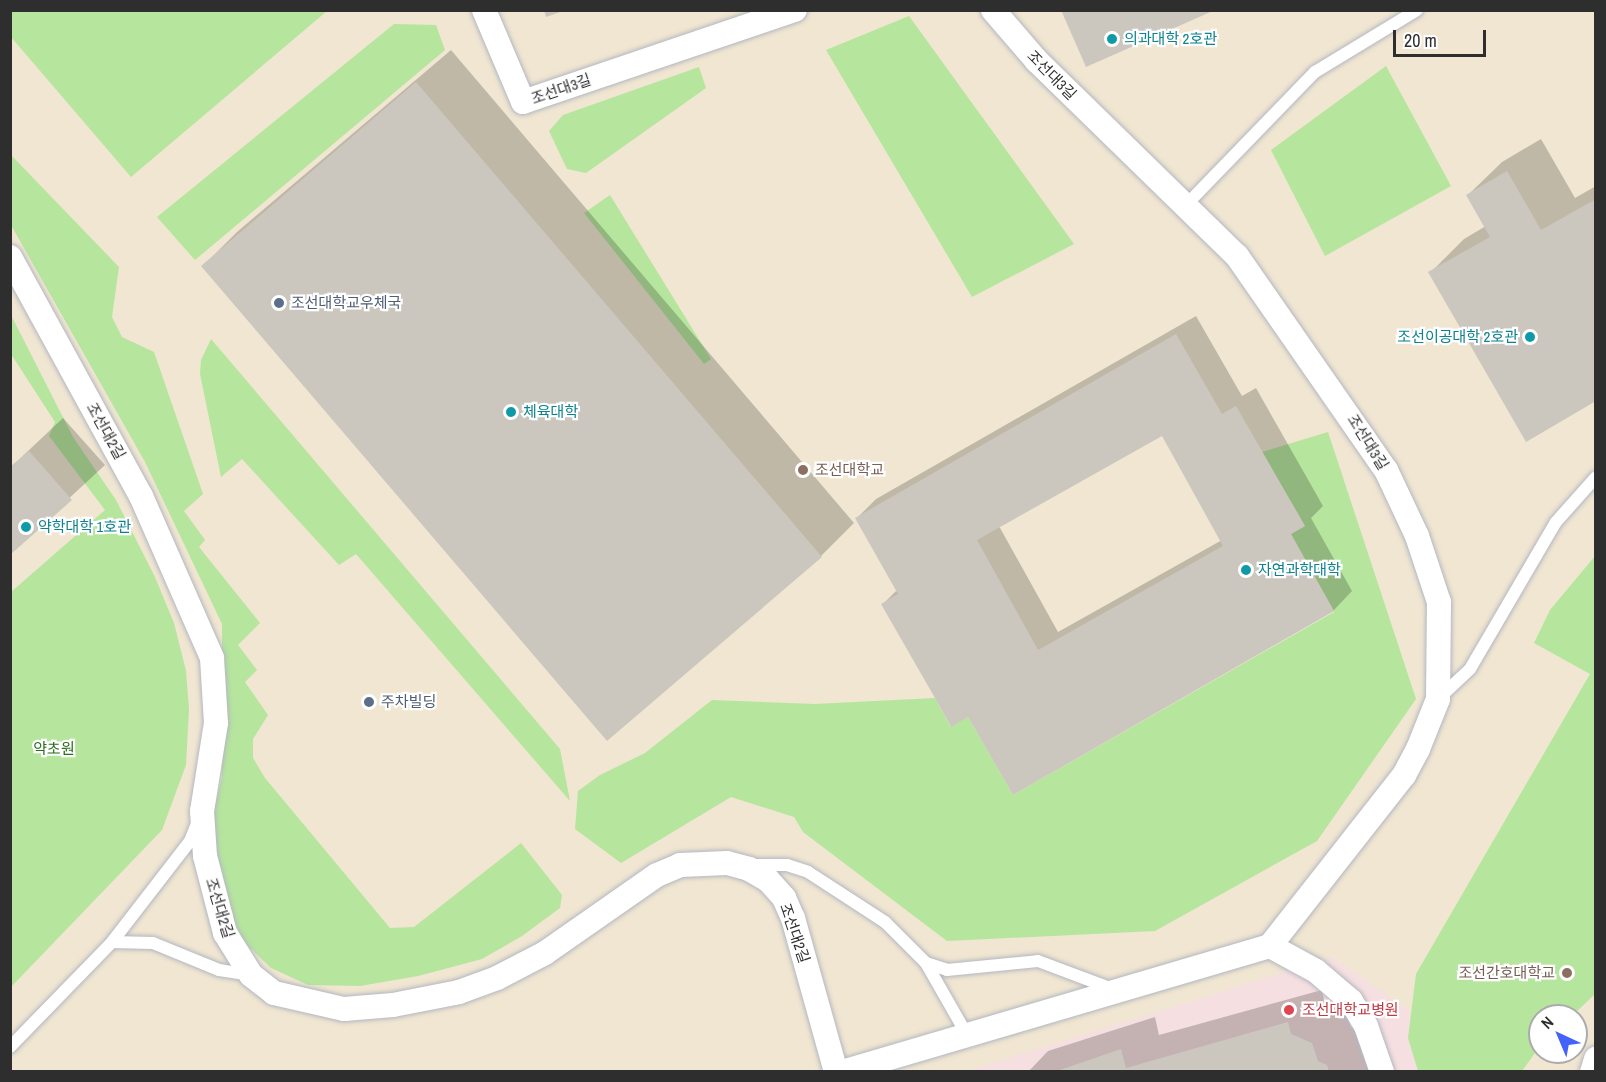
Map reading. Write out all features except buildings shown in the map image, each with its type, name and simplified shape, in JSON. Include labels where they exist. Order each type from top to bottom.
[{"type":"street","name":"조선대3길","points":[[484,10],[523,102],[795,10]]},
{"type":"street","name":"조선대3길","points":[[993,10],[1037,61],[1238,256],[1386,470],[1417,536],[1439,602],[1438,699],[1404,775],[1270,946]]},
{"type":"street","name":"조선대2길","points":[[10,257],[141,496],[212,658],[216,723],[202,811],[214,901],[225,933],[251,975],[274,993],[344,1009],[393,1005],[459,992],[497,978],[545,953],[607,908],[676,866],[713,861],[740,866],[768,880],[784,898],[793,918],[836,1071]]},
{"type":"street","points":[[842,1071],[1270,946],[1316,971],[1351,1001],[1366,1026],[1382,1071]]},
{"type":"street","points":[[1592,1071],[1596,1059]]},
{"type":"lane","points":[[1185,206],[1315,72],[1417,10]]},
{"type":"lane","points":[[1438,699],[1470,669],[1556,522],[1596,477]]},
{"type":"lane","points":[[10,1047],[112,942],[190,841],[202,811]]},
{"type":"lane","points":[[740,866],[781,864],[808,872],[885,922],[926,963],[967,1035]]},
{"type":"lane","points":[[112,942],[153,944],[219,970],[251,975]]},
{"type":"lane","points":[[926,963],[947,970],[1038,961],[1117,991]]},
{"type":"shaded area","name":"조선대학교","points":[[10,11],[1595,11],[1595,1071],[11,1071]]},
{"type":"shaded area","name":"조선대학교병원","points":[[1332,957],[1450,1039],[1448,1071],[964,1072]]},
{"type":"green space","points":[[10,11],[327,11],[131,177],[11,37]]},
{"type":"green space","points":[[909,16],[1074,244],[972,297],[826,50]]},
{"type":"green space","points":[[394,24],[436,25],[445,50],[195,260],[157,217]]},
{"type":"green space","points":[[1386,66],[1451,186],[1325,256],[1271,150]]},
{"type":"green space","points":[[699,67],[706,88],[586,173],[567,169],[549,131],[563,115]]},
{"type":"green space","points":[[10,154],[119,267],[112,317],[122,337],[154,352],[203,494],[184,511],[205,540],[199,547],[260,623],[238,645],[257,670],[245,682],[268,715],[253,739],[253,758],[265,778],[390,928],[414,927],[521,843],[562,895],[560,908],[522,936],[482,959],[418,976],[360,986],[308,985],[271,968],[244,942],[230,914],[218,868],[213,814],[222,777],[222,624],[145,462],[11,225]]},
{"type":"green space","points":[[610,195],[711,359],[704,364],[584,213]]},
{"type":"green space","name":"약초원","points":[[11,315],[73,437],[116,500],[155,577],[174,623],[186,671],[189,709],[186,765],[162,830],[11,987],[11,592],[105,510],[49,436],[55,422],[11,354]]},
{"type":"green space","points":[[211,339],[560,749],[570,801],[356,554],[339,565],[242,459],[221,477],[200,374],[201,360]]},
{"type":"green space","points":[[1328,432],[1416,699],[1317,841],[1155,931],[947,941],[803,832],[794,817],[731,797],[621,863],[575,829],[578,791],[600,775],[645,753],[712,700],[815,704],[935,698],[950,726],[968,717],[1013,795],[1334,612],[1291,534],[1305,526],[1262,452]]},
{"type":"green space","points":[[1595,556],[1595,994],[1585,1004],[1528,1004],[1528,1063],[1522,1071],[1418,1071],[1408,1038],[1416,974],[1590,674],[1534,643],[1550,610]]},
{"type":"place","name":"의과대학 2호관","points":[[1112,39]]},
{"type":"place","name":"조선대학교우체국","points":[[279,303]]},
{"type":"place","name":"조선이공대학 2호관","points":[[1530,337]]},
{"type":"place","name":"체육대학","points":[[511,412]]},
{"type":"place","name":"조선대학교","points":[[803,470]]},
{"type":"place","name":"약학대학 1호관","points":[[26,527]]},
{"type":"place","name":"자연과학대학","points":[[1246,570]]},
{"type":"place","name":"주차빌딩","points":[[369,702]]},
{"type":"place","name":"조선간호대학교","points":[[1567,973]]},
{"type":"place","name":"조선대학교병원","points":[[1289,1010]]}]
